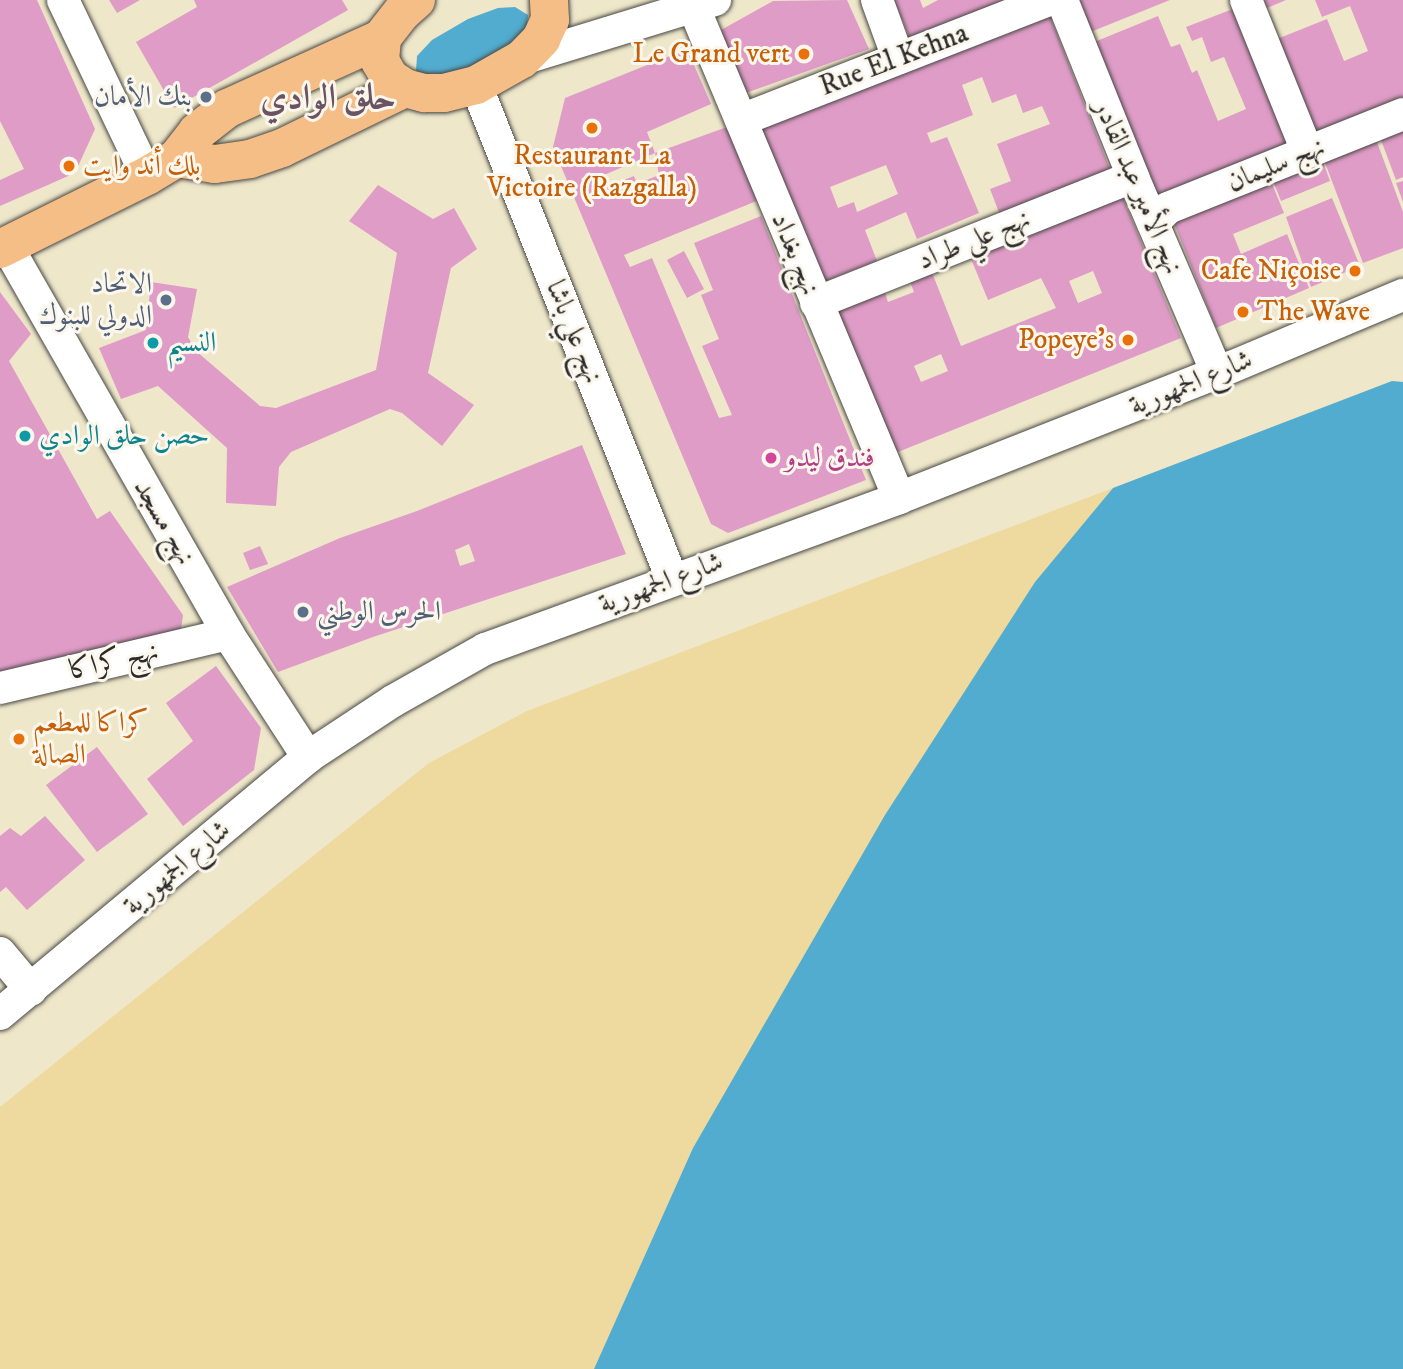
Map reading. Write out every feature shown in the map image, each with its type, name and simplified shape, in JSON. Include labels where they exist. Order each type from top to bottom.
[{"type":"main road","points":[[416,0],[402,12],[383,38],[380,61],[390,78],[405,89],[424,93],[444,93],[477,85],[522,59],[541,39],[550,20],[551,1]]},
{"type":"main road","points":[[4,248],[162,167],[197,132],[228,108],[383,38]]},
{"type":"main road","points":[[162,167],[250,159],[282,148],[405,89]]},
{"type":"street","points":[[63,0],[162,167]]},
{"type":"street","points":[[877,0],[898,58]]},
{"type":"street","name":"Rue El Kehna","points":[[741,120],[1048,0]]},
{"type":"street","name":"نهج الأمير عبد القادر","points":[[1062,0],[1133,177],[1217,373]]},
{"type":"street","points":[[1246,0],[1307,151]]},
{"type":"street","points":[[522,59],[704,4]]},
{"type":"street","name":"نهج بغداد","points":[[704,4],[741,120],[899,498]]},
{"type":"street","name":"نهج علي باشا","points":[[477,85],[672,579]]},
{"type":"street","name":"نهج سليمان","points":[[1153,223],[1168,208],[1403,114]]},
{"type":"street","name":"نهج علي طراد","points":[[816,303],[1133,177]]},
{"type":"street","name":"نهج مسجد","points":[[4,248],[228,634],[309,757]]},
{"type":"street","name":"شارع الجمهورية","points":[[0,1014],[309,757],[393,701],[485,649],[899,498],[1217,373],[1403,295]]},
{"type":"street","name":"نهج كراكا","points":[[0,688],[228,634]]},
{"type":"street","points":[[0,953],[32,990]]},
{"type":"sand","points":[[1113,488],[1035,582],[693,1148],[594,1369],[0,1369],[0,1107],[429,763],[527,711]]},
{"type":"water","points":[[515,7],[528,15],[527,30],[516,43],[489,60],[450,76],[429,78],[416,71],[417,56],[432,40],[468,19],[498,8]]},
{"type":"water","points":[[1392,381],[1403,382],[1403,1369],[594,1369],[693,1148],[885,815],[1035,582],[1113,488]]},
{"type":"building","points":[[0,0],[37,0],[95,129],[75,173],[0,206],[0,180],[24,169],[0,121]]},
{"type":"building","points":[[109,0],[140,0],[117,13]]},
{"type":"building","points":[[194,0],[342,0],[348,10],[174,108],[136,42],[197,7]]},
{"type":"building","points":[[847,0],[869,49],[743,94],[721,30],[773,1]]},
{"type":"building","points":[[894,0],[920,0],[923,8],[938,0],[1009,0],[910,39]]},
{"type":"building","points":[[1075,0],[1170,0],[1088,33]]},
{"type":"building","points":[[1264,0],[1286,0],[1267,8]]},
{"type":"building","points":[[1315,0],[1403,0],[1403,101],[1311,137],[1272,41],[1327,19],[1344,61],[1368,51],[1350,6],[1322,17]]},
{"type":"building","points":[[1238,7],[1296,144],[1155,203],[1087,45],[1158,16],[1171,47],[1180,44],[1192,73],[1197,70],[1218,121],[1246,109],[1224,57],[1211,62],[1202,37],[1192,41],[1186,27]]},
{"type":"building","points":[[1048,11],[1111,172],[1000,215],[990,189],[1011,181],[997,144],[1050,124],[1042,106],[1023,113],[1016,94],[992,103],[982,77],[962,85],[973,115],[927,133],[931,143],[947,137],[979,213],[917,239],[906,212],[865,230],[877,261],[821,283],[757,124]],"holes":[[[886,165],[898,194],[857,212],[854,202],[838,208],[830,187]]]},
{"type":"building","points":[[687,49],[711,104],[647,132],[655,153],[727,127],[759,200],[624,255],[630,267],[652,258],[719,418],[732,415],[702,346],[719,339],[701,295],[713,290],[694,243],[761,216],[866,480],[728,533],[711,524],[553,147],[565,98]],"holes":[[[655,153],[659,175],[637,184],[634,176],[599,190],[595,179]]]},
{"type":"building","points":[[1403,112],[1403,177],[1396,180],[1375,124]]},
{"type":"building","points":[[1371,126],[1403,212],[1403,248],[1363,263],[1319,147]]},
{"type":"building","points":[[1318,148],[1330,181],[1281,201],[1267,166]]},
{"type":"building","points":[[1264,164],[1284,213],[1233,234],[1241,254],[1287,234],[1309,288],[1216,328],[1168,208]]},
{"type":"building","points":[[1403,181],[1403,202],[1396,183]]},
{"type":"building","name":"النسيم","points":[[378,185],[433,219],[454,208],[477,249],[451,268],[428,373],[474,405],[442,446],[402,413],[390,409],[291,452],[279,467],[276,506],[226,503],[227,448],[158,386],[121,399],[99,348],[146,330],[151,282],[197,289],[188,337],[196,351],[260,406],[276,408],[376,370],[397,253],[349,221]]},
{"type":"building","points":[[1120,191],[1181,338],[898,452],[852,366],[827,304],[880,278],[888,302],[914,292],[909,279],[931,270],[961,346],[1056,308],[1041,278],[988,300],[969,254]],"holes":[[[1093,271],[1102,293],[1078,303],[1069,281]],[[941,354],[948,371],[921,382],[914,366]]]},
{"type":"building","points":[[1332,198],[1360,266],[1311,287],[1286,217]]},
{"type":"building","points":[[684,251],[704,289],[687,298],[667,260]]},
{"type":"building","name":"حصن حلق الوادي","points":[[0,292],[31,334],[9,361],[97,519],[110,511],[183,615],[180,637],[0,679]]},
{"type":"building","points":[[582,445],[626,554],[373,637],[278,672],[227,587],[340,538],[417,511]],"holes":[[[469,544],[475,561],[460,566],[455,550]]]},
{"type":"building","points":[[260,546],[268,564],[250,570],[243,553]]},
{"type":"building","points":[[216,666],[261,728],[254,770],[183,826],[147,779],[193,741],[166,703]]},
{"type":"building","points":[[97,747],[148,814],[97,852],[46,785]]},
{"type":"building","points":[[45,816],[85,860],[27,910],[6,887],[0,892],[0,836],[10,828],[21,836]]},
{"type":"place","name":"Le Grand vert","points":[[804,54]]},
{"type":"place","name":"بنك الأمان","points":[[206,97]]},
{"type":"place","name":"Restaurant La Victoire (Razgalla)","points":[[592,128]]},
{"type":"place","name":"بلك أند وايت","points":[[69,166]]},
{"type":"place","name":"Cafe Niçoise","points":[[1355,271]]},
{"type":"place","name":"الاتحاد الدولي للبنوك","points":[[166,300]]},
{"type":"place","name":"The Wave","points":[[1243,312]]},
{"type":"place","name":"Popeye's","points":[[1128,340]]},
{"type":"place","name":"النسيم","points":[[153,343]]},
{"type":"place","name":"حصن حلق الوادي","points":[[25,436]]},
{"type":"place","name":"فندق ليدو","points":[[771,458]]},
{"type":"place","name":"الحرس الوطني","points":[[303,612]]},
{"type":"place","name":"كراكا للمطعم الصالة","points":[[19,739]]},
{"type":"district","name":"حلق الوادي","points":[[328,98]]}]
